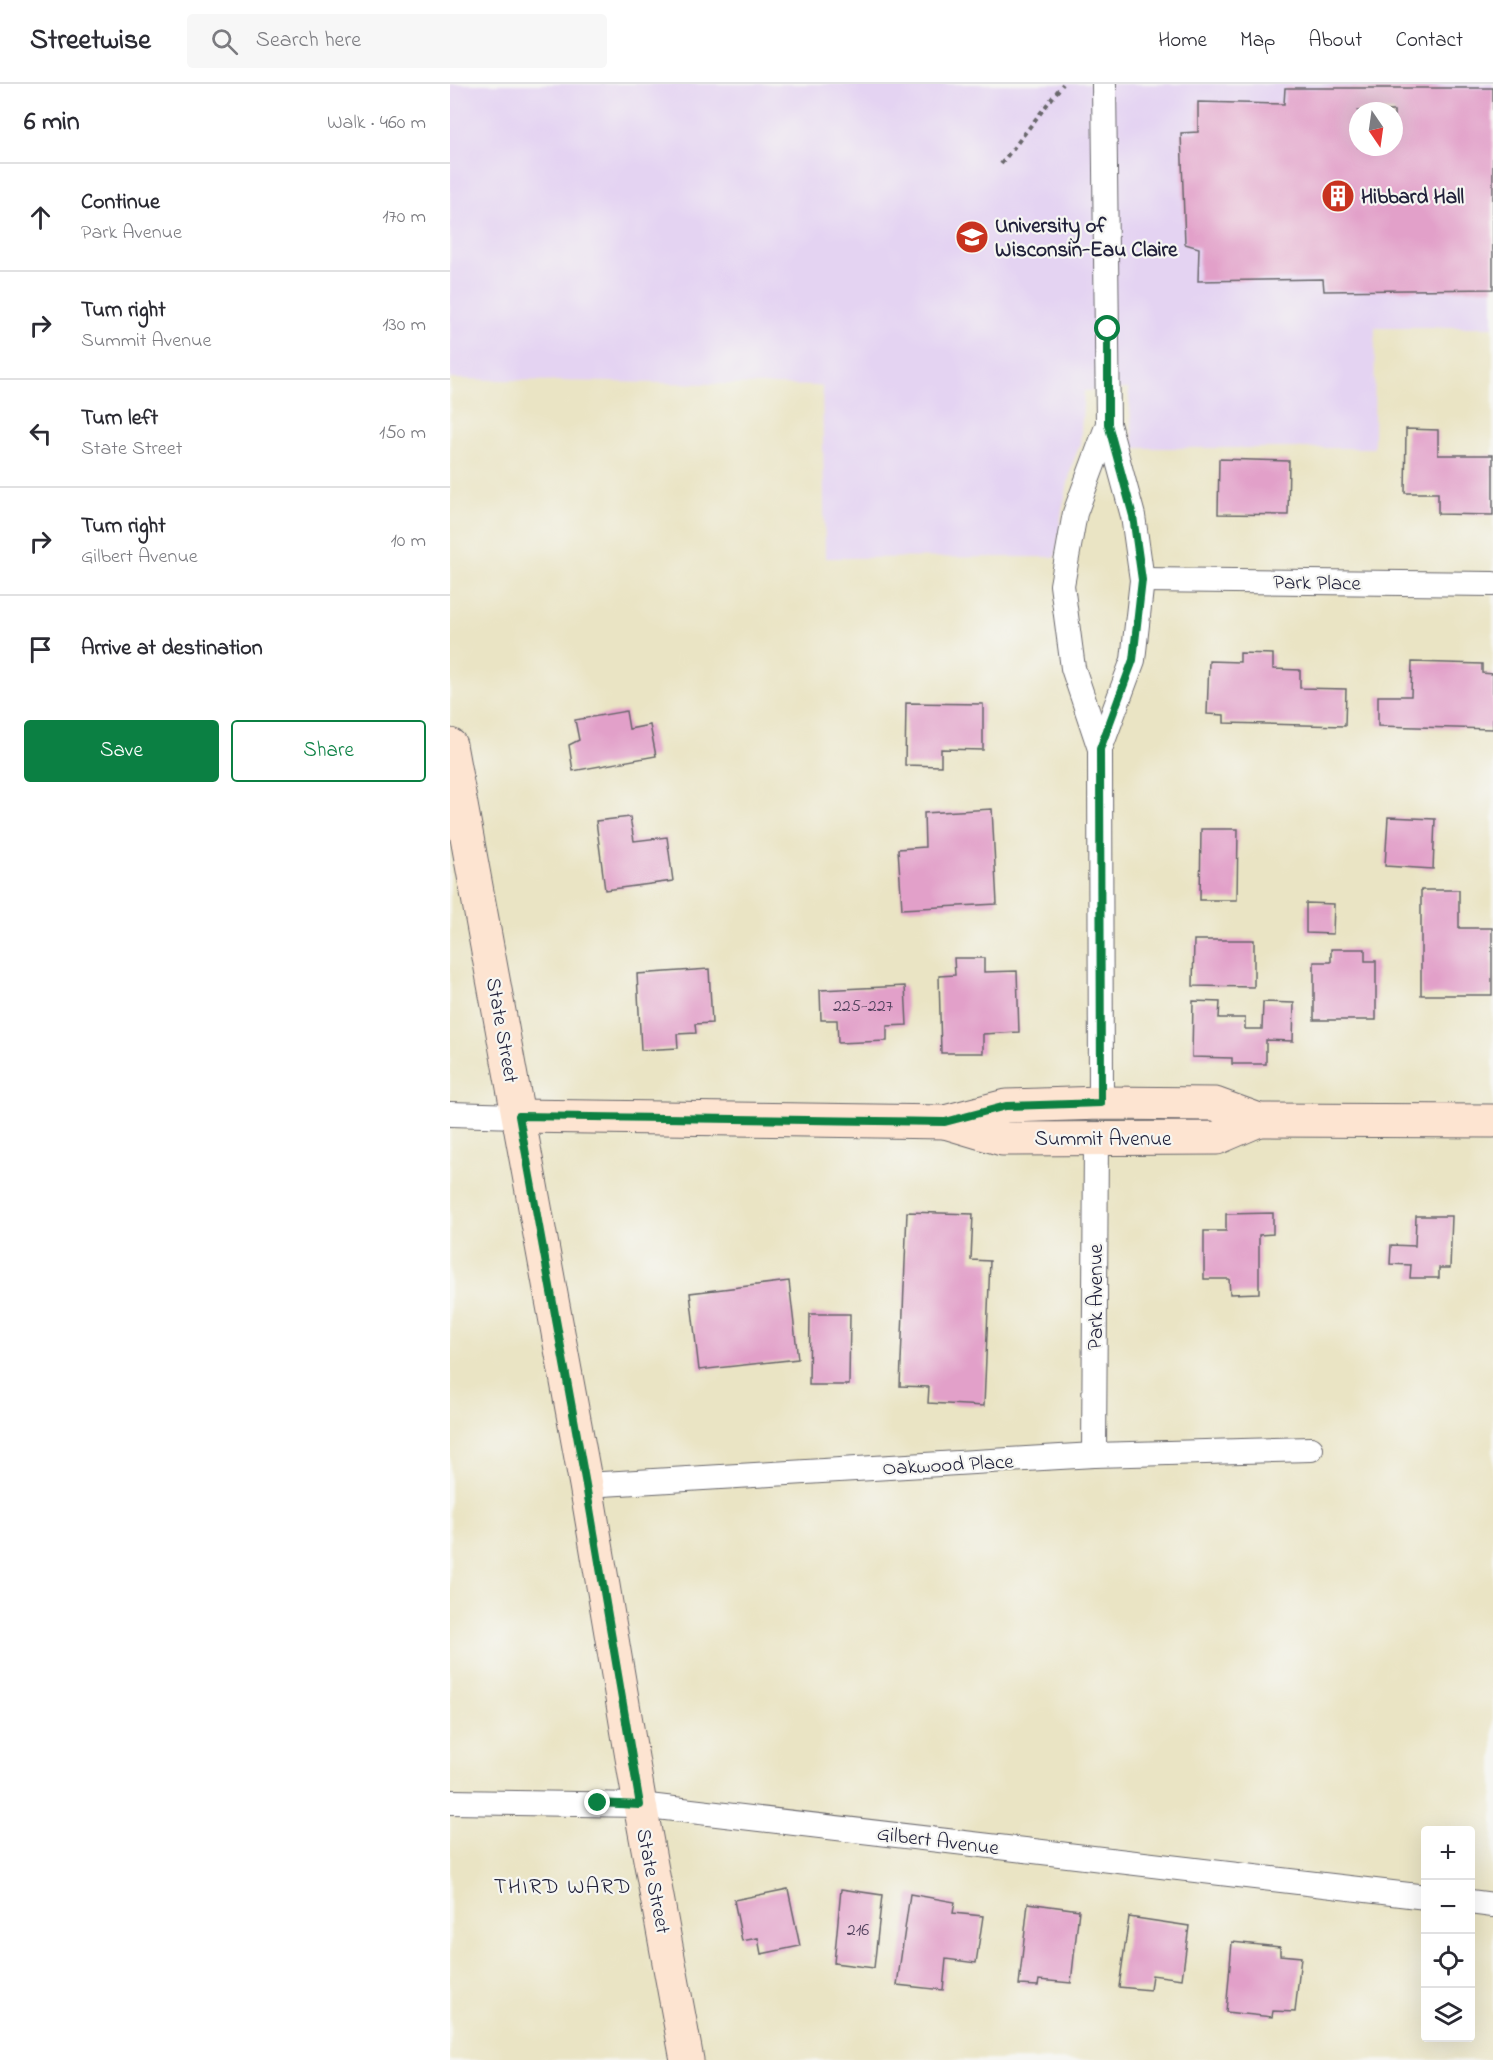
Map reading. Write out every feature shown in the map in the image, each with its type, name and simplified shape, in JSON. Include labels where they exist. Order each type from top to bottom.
[{"type":"main road","name":"State Street","points":[[450,745],[586,1485],[640,1805],[687,2060]]},
{"type":"main road","name":"Summit Avenue","points":[[519,1116],[945,1122],[1006,1106],[1101,1103],[1215,1104],[1259,1120],[1493,1121]]},
{"type":"main road","name":"Summit Avenue","points":[[945,1122],[1002,1139],[1216,1138],[1259,1120]]},
{"type":"street","points":[[1100,749],[1133,660],[1142,580],[1133,516],[1108,424],[1104,84]]},
{"type":"street","points":[[1101,1103],[1100,749],[1073,668],[1062,585],[1075,513],[1108,424]]},
{"type":"street","name":"Park Place","points":[[1142,580],[1493,584]]},
{"type":"street","name":"Summit Avenue","points":[[450,1114],[519,1116]]},
{"type":"street","name":"Park Avenue","points":[[1094,1455],[1095,1138]]},
{"type":"street","name":"Oakwood Place","points":[[586,1485],[1094,1455],[1311,1449]]},
{"type":"street","name":"Gilbert Avenue","points":[[450,1802],[640,1805],[1421,1897]]},
{"type":"street","points":[[1475,1903],[1493,1905]]},
{"type":"path","points":[[1001,164],[1063,84]]},
{"type":"shaded area","name":"University of Wisconsin-Eau Claire","points":[[450,84],[1493,84],[1493,327],[1375,327],[1374,448],[1134,448],[1128,389],[1084,391],[1080,444],[1072,465],[1062,511],[1056,557],[825,558],[822,386],[450,379]]},
{"type":"building","name":"Hibbard Hall","points":[[1285,88],[1493,88],[1493,289],[1324,291],[1323,279],[1198,281],[1199,248],[1185,244],[1181,133],[1198,132],[1198,102],[1284,104]]},
{"type":"building","points":[[1406,429],[1438,430],[1438,455],[1493,455],[1493,515],[1438,514],[1438,493],[1405,493]]},
{"type":"building","points":[[1219,459],[1289,461],[1288,515],[1218,514]]},
{"type":"building","points":[[1240,653],[1273,654],[1273,669],[1300,670],[1300,688],[1346,689],[1345,726],[1224,723],[1224,715],[1207,714],[1209,661],[1240,662]]},
{"type":"building","points":[[1412,662],[1482,664],[1482,673],[1493,674],[1493,729],[1378,726],[1378,696],[1411,696]]},
{"type":"building","points":[[906,703],[983,704],[983,750],[941,749],[941,766],[905,765]]},
{"type":"building","points":[[626,711],[629,729],[650,725],[656,756],[573,771],[569,745],[579,740],[575,720]]},
{"type":"building","points":[[992,809],[997,904],[902,909],[898,849],[925,847],[924,813]]},
{"type":"building","points":[[630,817],[634,841],[667,837],[673,881],[605,890],[596,821]]},
{"type":"building","points":[[1388,817],[1435,819],[1433,869],[1385,866]]},
{"type":"building","points":[[1201,829],[1238,829],[1237,900],[1200,900]]},
{"type":"building","points":[[1421,890],[1459,890],[1459,928],[1492,928],[1492,995],[1421,995]]},
{"type":"building","points":[[1306,903],[1334,904],[1333,934],[1306,933]]},
{"type":"building","points":[[1194,940],[1254,940],[1254,987],[1193,986]]},
{"type":"building","points":[[1331,949],[1365,949],[1365,961],[1376,961],[1376,1020],[1314,1020],[1314,962],[1331,962]]},
{"type":"building","points":[[954,958],[984,958],[984,972],[1017,971],[1019,1032],[983,1034],[983,1053],[941,1053],[939,976],[955,975]]},
{"type":"building","points":[[709,969],[712,1023],[695,1024],[696,1033],[677,1034],[678,1048],[641,1050],[637,974]]},
{"type":"building","points":[[905,986],[907,1025],[887,1026],[887,1041],[838,1043],[837,1020],[821,1020],[820,990]]},
{"type":"building","points":[[1193,1001],[1220,1002],[1219,1018],[1245,1018],[1245,1029],[1262,1029],[1263,1002],[1294,1003],[1293,1041],[1266,1040],[1266,1064],[1232,1064],[1232,1058],[1192,1057]]},
{"type":"building","points":[[907,1212],[973,1214],[971,1260],[990,1261],[984,1406],[928,1403],[929,1387],[900,1386]]},
{"type":"building","points":[[1273,1213],[1273,1234],[1259,1235],[1259,1293],[1230,1294],[1229,1279],[1204,1279],[1204,1231],[1226,1231],[1226,1214]]},
{"type":"building","points":[[1416,1216],[1452,1216],[1450,1268],[1439,1268],[1439,1278],[1410,1278],[1411,1265],[1390,1264],[1391,1245],[1415,1246]]},
{"type":"building","points":[[789,1281],[798,1359],[699,1370],[690,1293]]},
{"type":"building","points":[[810,1314],[850,1314],[849,1385],[809,1385]]},
{"type":"building","points":[[788,1889],[800,1946],[761,1954],[758,1938],[742,1941],[734,1900]]},
{"type":"building","points":[[841,1889],[882,1895],[874,1968],[834,1963]]},
{"type":"building","points":[[910,1894],[955,1902],[953,1913],[983,1916],[976,1963],[946,1959],[943,1990],[897,1985]]},
{"type":"building","points":[[1028,1903],[1079,1910],[1071,1983],[1039,1980],[1038,1986],[1019,1985]]},
{"type":"building","points":[[1129,1917],[1189,1926],[1182,1979],[1152,1975],[1150,1990],[1119,1987]]},
{"type":"building","points":[[1232,1942],[1280,1947],[1280,1955],[1301,1957],[1295,2012],[1273,2011],[1272,2017],[1226,2012]]},
{"type":"place","name":"Hibbard Hall","points":[[1338,196]]},
{"type":"place","name":"University of Wisconsin-Eau Claire","points":[[972,237]]},
{"type":"district","name":"THIRD WARD","points":[[563,1885]]},
{"type":"route","points":[[598,1803],[640,1805],[586,1485],[519,1116],[945,1122],[1006,1106],[1101,1103],[1100,749],[1133,660],[1142,580],[1133,516],[1108,424],[1108,329]]}]
